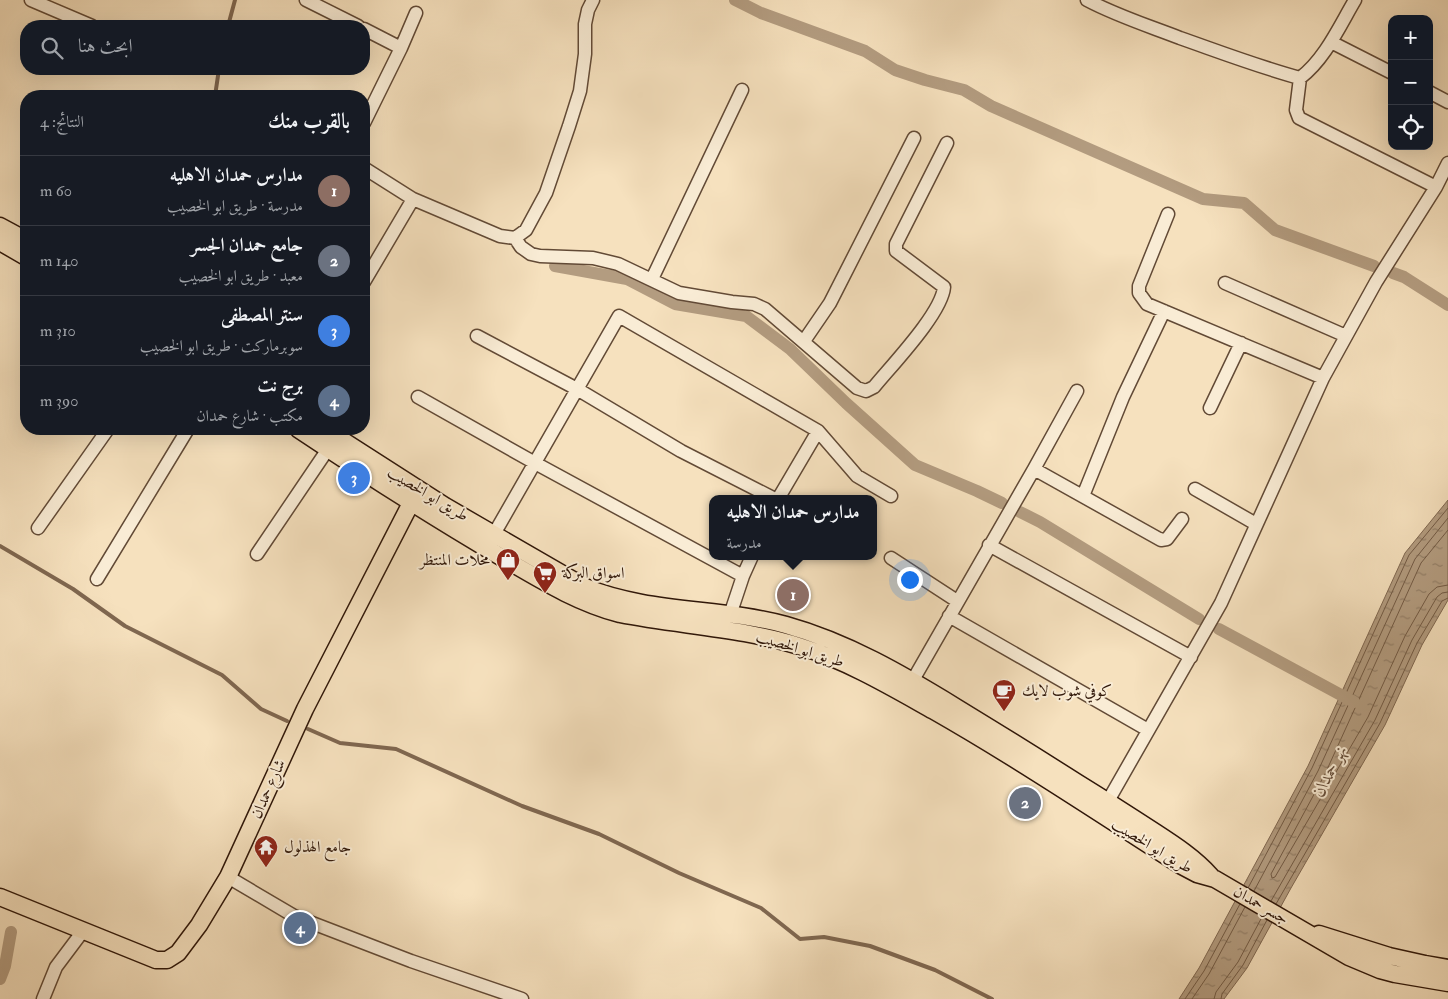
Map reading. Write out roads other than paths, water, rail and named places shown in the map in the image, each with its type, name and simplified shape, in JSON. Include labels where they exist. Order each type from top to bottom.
[{"type":"main road","points":[[0,226],[20,237]]},
{"type":"main road","points":[[0,242],[20,254]]},
{"type":"main road","name":"طريق ابو الخصيب","points":[[307,435],[411,503],[545,583],[602,610],[637,618],[746,633],[802,647],[838,660],[964,720],[1108,801],[1187,853],[1215,879]]},
{"type":"main road","name":"طريق ابو الخصيب","points":[[334,435],[416,488],[571,580],[600,593],[632,602],[783,624],[818,635],[913,680],[964,720],[1180,865],[1197,874],[1215,879]]},
{"type":"main road","name":"شارع حمدان","points":[[0,897],[156,960],[167,960],[178,953],[199,925],[228,877],[305,709],[411,503]]},
{"type":"main road","name":"جسر حمدان","points":[[1215,879],[1306,932]]},
{"type":"main road","points":[[1306,932],[1339,939],[1389,956],[1448,968]]},
{"type":"main road","points":[[1306,932],[1334,950],[1364,964],[1403,976],[1448,983]]},
{"type":"street","points":[[31,0],[78,20]]},
{"type":"street","points":[[306,0],[346,20]]},
{"type":"street","points":[[370,172],[413,199],[500,236],[515,238],[526,230],[546,193],[580,91],[585,54],[585,24],[592,0]]},
{"type":"street","points":[[1087,0],[1108,11],[1261,68],[1300,78]]},
{"type":"street","points":[[1355,0],[1312,69],[1300,78],[1296,110],[1299,118],[1436,187]]},
{"type":"street","points":[[370,111],[401,48],[416,12]]},
{"type":"street","points":[[370,32],[401,48]]},
{"type":"street","points":[[1330,42],[1388,71]]},
{"type":"street","points":[[652,279],[742,90]]},
{"type":"street","points":[[1433,94],[1448,102]]},
{"type":"street","points":[[804,341],[830,303],[914,138]]},
{"type":"street","points":[[515,238],[531,254],[593,258],[618,264],[679,293],[765,308],[857,388],[866,391],[874,387],[924,328],[943,294],[944,287],[896,250],[896,244],[947,144]]},
{"type":"street","points":[[1108,801],[1221,603],[1323,378],[1396,249],[1436,187],[1448,163]]},
{"type":"street","points":[[370,272],[413,199]]},
{"type":"street","points":[[1168,214],[1139,286],[1139,293],[1148,304],[1323,378]]},
{"type":"street","points":[[1225,283],[1346,336]]},
{"type":"street","points":[[1083,496],[1123,397],[1164,311]]},
{"type":"street","points":[[494,534],[620,316],[818,431],[857,476],[891,496]]},
{"type":"street","points":[[477,336],[577,388],[681,451],[769,495]]},
{"type":"street","points":[[1210,408],[1241,343]]},
{"type":"street","points":[[913,680],[1077,390]]},
{"type":"street","points":[[418,397],[534,463],[709,558]]},
{"type":"street","points":[[779,495],[818,431]]},
{"type":"street","points":[[38,528],[104,435]]},
{"type":"street","points":[[97,579],[184,435]]},
{"type":"street","points":[[257,554],[328,449]]},
{"type":"street","points":[[1034,469],[1161,540],[1167,539],[1182,520]]},
{"type":"street","points":[[1195,489],[1256,524]]},
{"type":"street","points":[[989,545],[1191,657]]},
{"type":"street","points":[[891,558],[957,601]]},
{"type":"street","points":[[713,560],[743,576]]},
{"type":"street","points":[[730,615],[750,560]]},
{"type":"street","points":[[949,616],[1148,730]]},
{"type":"street","points":[[228,877],[294,916],[410,961],[522,999]]},
{"type":"street","points":[[43,999],[56,967],[83,931]]},
{"type":"water","name":"نهر حمدان","points":[[1448,500],[1448,600],[1422,645],[1385,725],[1247,968],[1224,999],[1179,999],[1199,968],[1308,766],[1405,553]]},
{"type":"waterway","points":[[230,20],[235,0]]},
{"type":"waterway","points":[[735,0],[761,13],[865,51],[895,70],[964,90],[991,106],[1203,199],[1244,203],[1275,230],[1374,266]]},
{"type":"waterway","points":[[216,90],[218,75]]},
{"type":"waterway","points":[[555,266],[627,279],[675,304],[746,316],[790,349],[915,465],[1002,503]]},
{"type":"waterway","points":[[1393,273],[1404,277],[1448,305]]},
{"type":"waterway","points":[[1020,512],[1040,522],[1199,619]]},
{"type":"waterway","points":[[0,546],[73,589],[125,626],[222,675],[261,709],[287,721]]},
{"type":"waterway","points":[[1219,629],[1354,702]]},
{"type":"waterway","points":[[308,729],[340,743],[396,749],[522,806],[599,834],[679,873],[761,908],[800,939],[824,937],[870,946],[935,970],[992,999]]},
{"type":"waterway","points":[[0,979],[5,966],[11,932]]},
{"type":"place","name":"سنتر المصطفى","points":[[354,478]]},
{"type":"place","name":"محلات المنتظر","points":[[508,581]]},
{"type":"place","name":"اسواق البركة","points":[[545,594]]},
{"type":"place","name":"مدارس حمدان الاهليه","points":[[793,595]]},
{"type":"place","name":"كوفي شوب لايك","points":[[1004,712]]},
{"type":"place","name":"جامع حمدان الجسر","points":[[1025,803]]},
{"type":"place","name":"جامع الهذلول","points":[[266,868]]},
{"type":"place","name":"برج نت","points":[[300,928]]}]
